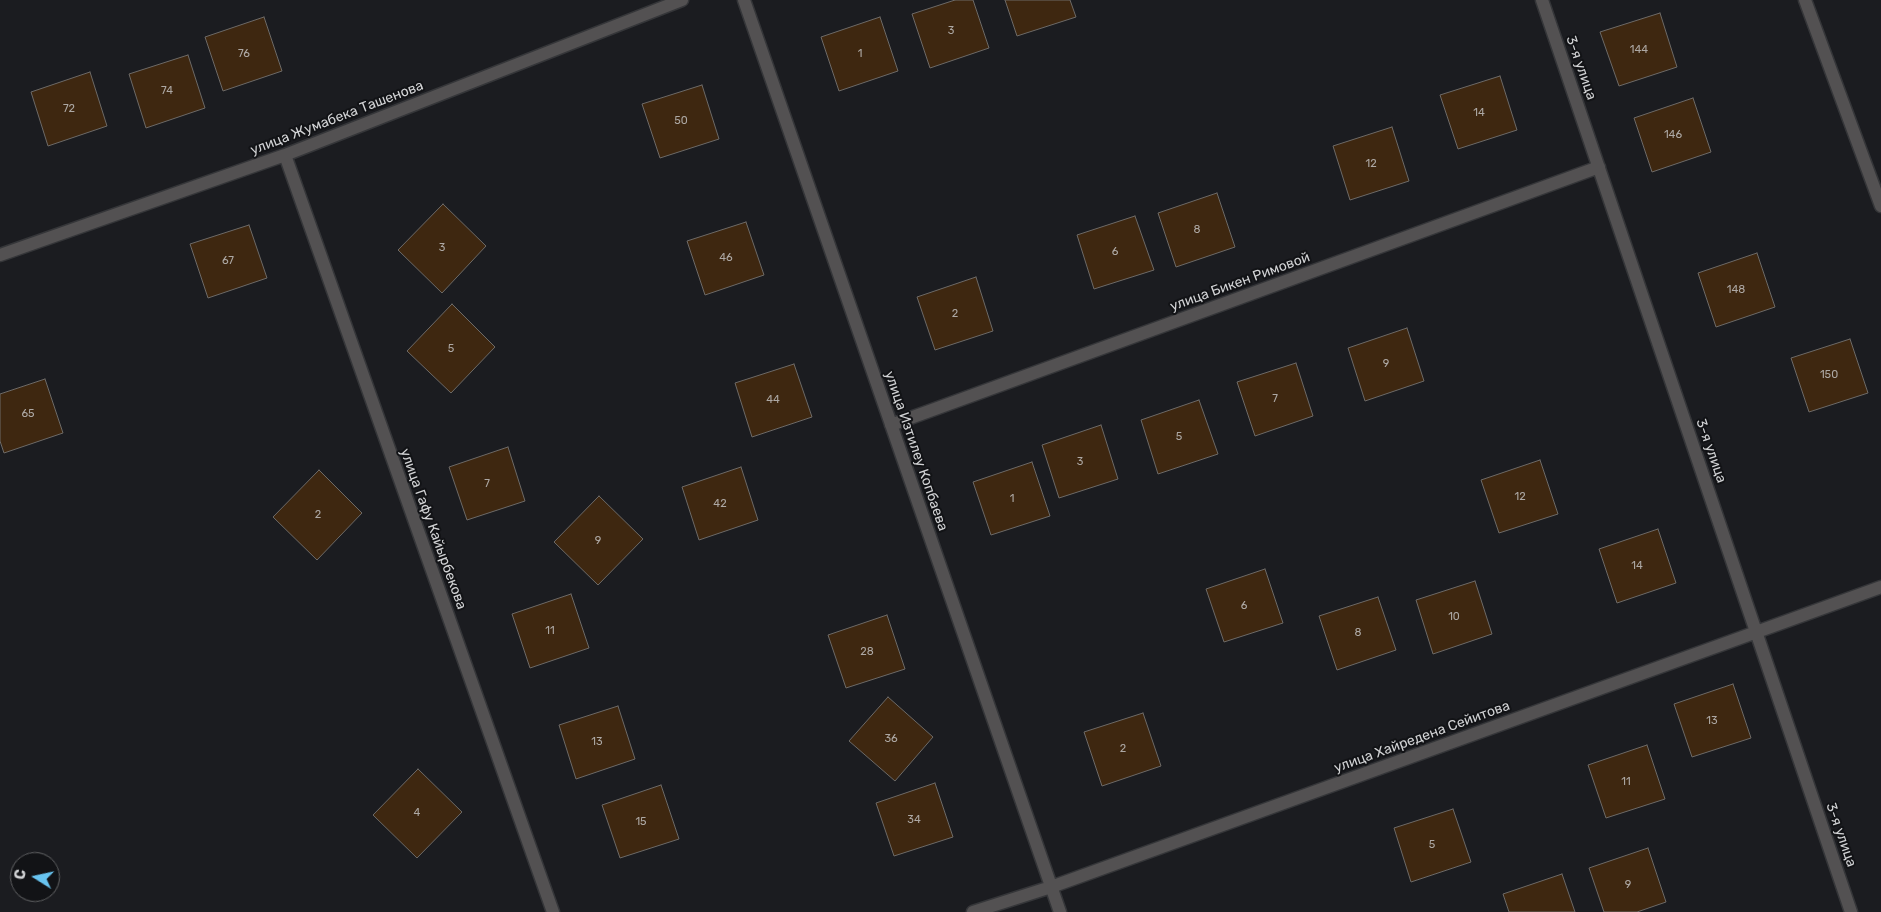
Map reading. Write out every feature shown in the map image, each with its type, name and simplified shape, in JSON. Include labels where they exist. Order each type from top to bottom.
[{"type":"street","name":"улица Жумабека Ташенова","points":[[0,256],[285,155],[682,0]]},
{"type":"street","name":"улица Изтилеу Копбаева","points":[[744,0],[1060,912]]},
{"type":"street","name":"3-я улица","points":[[1542,0],[1851,912]]},
{"type":"street","points":[[1805,0],[1881,206]]},
{"type":"street","name":"улица Гафу Кайырбекова","points":[[285,155],[553,912]]},
{"type":"street","name":"улица Бикен Римовой","points":[[891,425],[1599,167]]},
{"type":"street","name":"улица Хайредена Сейитова","points":[[973,912],[1051,887],[1881,587]]},
{"type":"building","points":[[955,0],[973,0],[989,48],[930,68],[912,14]]},
{"type":"building","points":[[1005,0],[1070,0],[1076,17],[1017,36]]},
{"type":"building","points":[[1660,13],[1677,67],[1619,86],[1600,32]]},
{"type":"building","points":[[264,17],[282,71],[223,91],[205,37]]},
{"type":"building","points":[[880,17],[898,71],[839,91],[821,37]]},
{"type":"building","points":[[188,55],[205,108],[146,128],[129,74]]},
{"type":"building","points":[[90,72],[107,126],[48,146],[31,92]]},
{"type":"building","points":[[1500,76],[1517,130],[1458,149],[1440,95]]},
{"type":"building","points":[[702,85],[719,139],[660,158],[642,104]]},
{"type":"building","points":[[1693,98],[1711,152],[1652,172],[1634,118]]},
{"type":"building","points":[[1392,127],[1409,181],[1350,200],[1333,146]]},
{"type":"building","points":[[1217,193],[1235,247],[1176,267],[1158,213]]},
{"type":"building","points":[[443,204],[486,246],[442,293],[398,250]]},
{"type":"building","points":[[1135,216],[1154,270],[1094,289],[1077,235]]},
{"type":"building","points":[[746,222],[764,275],[705,295],[687,241]]},
{"type":"building","points":[[249,225],[267,278],[208,298],[190,244]]},
{"type":"building","points":[[1757,253],[1775,307],[1716,327],[1698,273]]},
{"type":"building","points":[[976,277],[993,331],[935,350],[917,297]]},
{"type":"building","points":[[452,304],[495,347],[451,393],[407,351]]},
{"type":"building","points":[[1407,328],[1424,381],[1365,401],[1348,348]]},
{"type":"building","points":[[1850,339],[1868,393],[1809,412],[1791,358]]},
{"type":"building","points":[[1296,363],[1313,416],[1255,436],[1237,382]]},
{"type":"building","points":[[794,364],[812,417],[752,437],[735,383]]},
{"type":"building","points":[[45,379],[63,433],[4,453],[0,441],[0,394]]},
{"type":"building","points":[[1199,400],[1218,454],[1158,474],[1141,420]]},
{"type":"building","points":[[1101,425],[1118,479],[1059,498],[1042,445]]},
{"type":"building","points":[[508,447],[525,501],[467,520],[449,467]]},
{"type":"building","points":[[1540,460],[1558,514],[1499,533],[1481,480]]},
{"type":"building","points":[[1032,462],[1050,516],[991,535],[973,482]]},
{"type":"building","points":[[741,467],[758,520],[699,540],[682,487]]},
{"type":"building","points":[[319,470],[362,513],[317,560],[273,517]]},
{"type":"building","points":[[599,496],[643,539],[598,585],[554,542]]},
{"type":"building","points":[[1658,529],[1676,583],[1617,603],[1599,549]]},
{"type":"building","points":[[1265,569],[1283,623],[1224,642],[1206,589]]},
{"type":"building","points":[[1475,581],[1492,634],[1433,654],[1416,600]]},
{"type":"building","points":[[571,594],[589,648],[530,668],[512,614]]},
{"type":"building","points":[[1378,597],[1396,650],[1337,670],[1319,616]]},
{"type":"building","points":[[887,615],[905,669],[846,688],[828,635]]},
{"type":"building","points":[[1733,684],[1751,738],[1692,757],[1674,704]]},
{"type":"building","points":[[888,697],[933,737],[895,781],[849,741]]},
{"type":"building","points":[[618,706],[635,759],[576,779],[559,725]]},
{"type":"building","points":[[1143,713],[1161,766],[1102,786],[1084,732]]},
{"type":"building","points":[[1647,745],[1665,799],[1606,818],[1588,765]]},
{"type":"building","points":[[418,769],[462,812],[417,858],[373,815]]},
{"type":"building","points":[[935,783],[953,837],[894,856],[876,803]]},
{"type":"building","points":[[661,785],[679,839],[620,858],[602,805]]},
{"type":"building","points":[[1453,809],[1471,862],[1411,882],[1394,828]]},
{"type":"building","points":[[1648,848],[1666,902],[1637,912],[1604,912],[1589,868]]},
{"type":"building","points":[[1562,874],[1575,912],[1509,912],[1503,894]]}]
